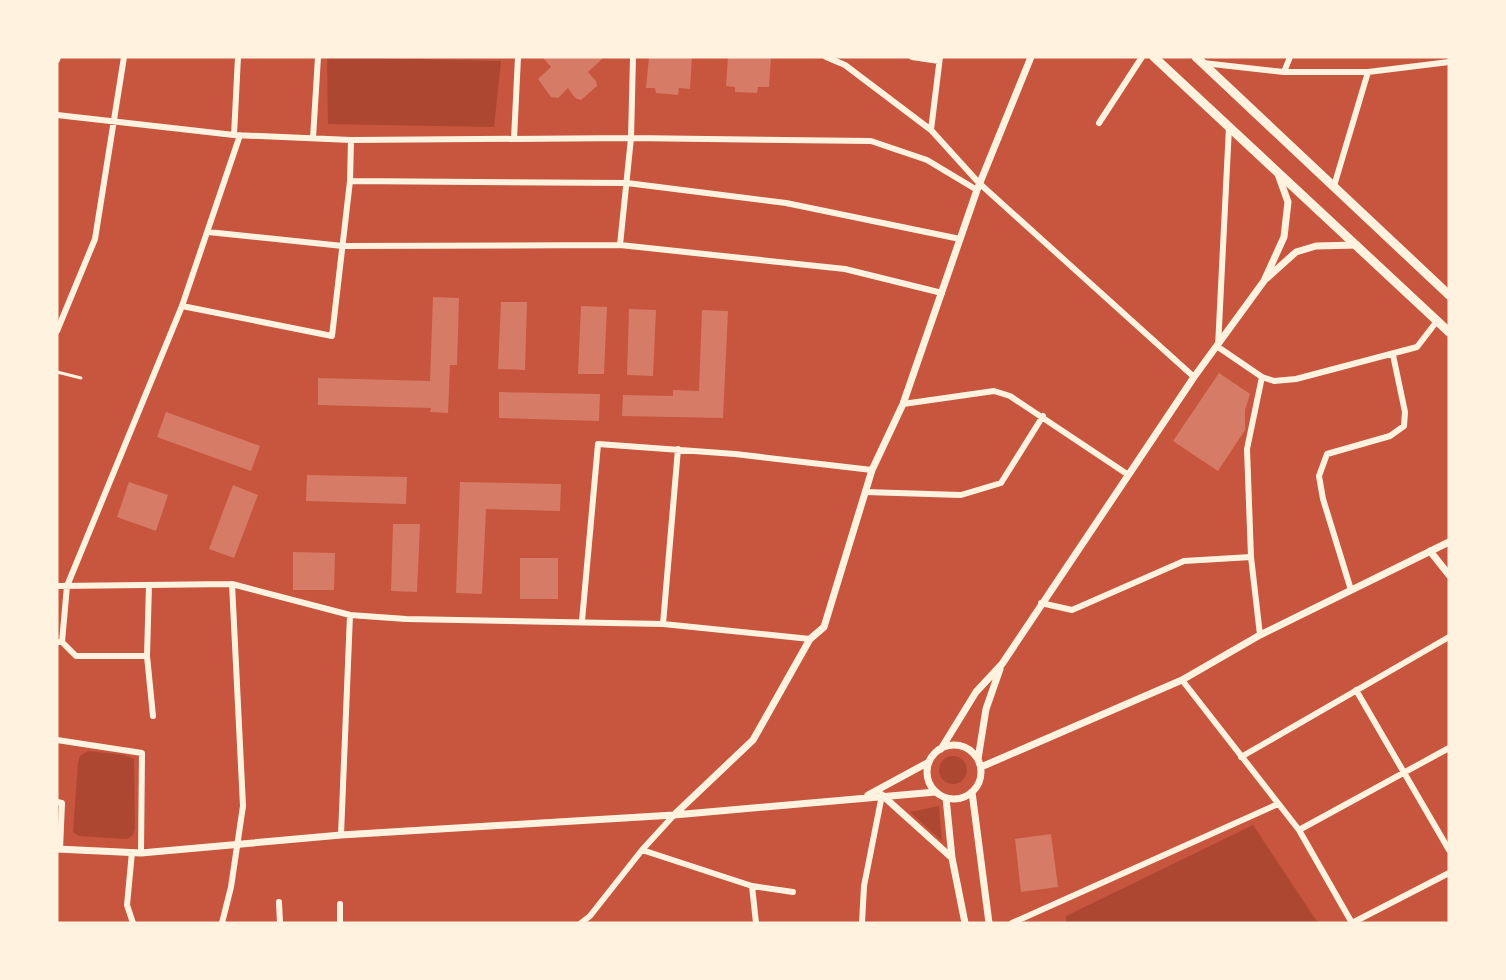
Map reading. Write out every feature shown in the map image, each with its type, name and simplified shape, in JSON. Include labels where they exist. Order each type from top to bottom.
[{"type":"highway","points":[[1154,57],[1449,332]]},
{"type":"highway","points":[[1199,60],[1449,295]]},
{"type":"street","points":[[57,331],[95,239],[124,57]]},
{"type":"street","points":[[147,656],[76,656],[59,642],[67,586],[182,306],[208,232],[237,135],[238,57]]},
{"type":"street","points":[[313,138],[318,57]]},
{"type":"street","points":[[514,139],[518,57]]},
{"type":"street","points":[[620,245],[631,138],[633,57]]},
{"type":"street","points":[[826,57],[845,65],[931,130],[978,187],[1194,377]]},
{"type":"street","points":[[845,57],[845,65]]},
{"type":"street","points":[[912,57],[939,59],[931,130]]},
{"type":"street","points":[[581,923],[590,916],[642,850],[674,815],[753,740],[810,639],[824,627],[872,470],[903,404],[978,187],[1031,57]]},
{"type":"street","points":[[1099,123],[1142,57]]},
{"type":"street","points":[[1284,72],[1290,57]]},
{"type":"street","points":[[1199,60],[1284,72],[1368,72],[1446,60]]},
{"type":"street","points":[[1334,186],[1368,72]]},
{"type":"street","points":[[57,115],[237,135],[351,140],[631,138],[871,141],[927,160],[978,187]]},
{"type":"street","points":[[1218,347],[1229,127]]},
{"type":"street","points":[[182,306],[332,336],[350,181],[351,140]]},
{"type":"street","points":[[866,796],[929,762],[941,748],[976,692],[1002,664],[1127,474],[1264,281],[1284,237],[1288,202],[1278,172]]},
{"type":"street","points":[[350,181],[627,183],[786,203],[960,239]]},
{"type":"street","points":[[208,232],[343,246],[620,245],[844,269],[942,293]]},
{"type":"street","points":[[1264,281],[1296,252],[1316,246],[1357,245]]},
{"type":"street","points":[[1218,347],[1262,377],[1274,381],[1296,379],[1417,347],[1437,321]]},
{"type":"street","points":[[1351,590],[1323,499],[1319,476],[1327,454],[1390,436],[1404,426],[1405,412],[1393,355]]},
{"type":"street","points":[[1260,635],[1251,557],[1247,449],[1262,377]]},
{"type":"street","points":[[903,404],[994,392],[1010,396],[1127,474]]},
{"type":"street","points":[[865,492],[961,495],[1001,483],[1043,416]]},
{"type":"street","points":[[582,621],[598,444],[678,449],[872,470]]},
{"type":"street","points":[[663,624],[678,449]]},
{"type":"street","points":[[981,767],[1182,680],[1260,635],[1449,542]]},
{"type":"street","points":[[1430,551],[1449,575]]},
{"type":"street","points":[[1041,603],[1072,610],[1184,561],[1251,557]]},
{"type":"street","points":[[57,586],[232,584],[350,615],[405,619],[663,624],[810,639]]},
{"type":"street","points":[[222,923],[243,806],[232,584]]},
{"type":"street","points":[[150,585],[147,656],[153,716]]},
{"type":"street","points":[[341,835],[350,615]]},
{"type":"street","points":[[1241,757],[1449,637]]},
{"type":"street","points":[[978,759],[986,709],[1002,664]]},
{"type":"street","points":[[1182,680],[1299,830],[1352,923],[1449,873]]},
{"type":"street","points":[[1356,690],[1449,850]]},
{"type":"street","points":[[57,740],[142,753],[141,853]]},
{"type":"street","points":[[929,762],[928,779],[936,792],[946,798],[964,797],[978,785],[981,767],[978,759],[966,747],[949,745],[941,748]]},
{"type":"street","points":[[1299,830],[1449,748]]},
{"type":"street","points":[[57,802],[62,803],[59,849],[141,853],[341,835],[674,815],[866,796],[936,792]]},
{"type":"street","points":[[972,792],[989,923]]},
{"type":"street","points":[[882,795],[952,858]]},
{"type":"street","points":[[862,923],[864,886],[882,795]]},
{"type":"street","points":[[946,798],[952,858],[965,923]]},
{"type":"street","points":[[1012,923],[1278,804]]},
{"type":"street","points":[[642,850],[752,886],[793,892]]},
{"type":"street","points":[[132,852],[127,905],[133,923]]},
{"type":"street","points":[[752,886],[756,923]]},
{"type":"street","points":[[279,902],[279,923]]},
{"type":"street","points":[[340,904],[340,923]]},
{"type":"street","points":[[590,916],[595,923]]},
{"type":"lane","points":[[57,372],[81,378]]},
{"type":"shaded area","points":[[327,57],[501,61],[494,127],[328,124]]},
{"type":"shaded area","points":[[88,751],[124,755],[134,759],[135,828],[133,835],[127,839],[79,836],[73,832],[78,763],[80,756]]},
{"type":"shaded area","points":[[953,756],[963,760],[967,770],[963,780],[953,784],[943,780],[939,770],[943,760]]},
{"type":"shaded area","points":[[939,806],[942,841],[910,812]]},
{"type":"shaded area","points":[[1253,825],[1318,923],[1066,923],[1066,916]]},
{"type":"building","points":[[542,57],[604,57],[588,72],[596,81],[597,86],[581,100],[575,98],[568,88],[558,98],[551,97],[538,79],[551,67]]},
{"type":"building","points":[[649,57],[692,57],[690,89],[679,88],[678,95],[656,93],[655,88],[646,88]]},
{"type":"building","points":[[728,57],[771,57],[769,87],[758,87],[757,93],[735,92],[735,87],[726,86]]},
{"type":"building","points":[[433,297],[459,298],[457,365],[450,365],[448,413],[430,412],[431,408],[318,405],[318,378],[430,381]]},
{"type":"building","points":[[501,302],[527,302],[525,370],[498,369]]},
{"type":"building","points":[[581,306],[607,307],[604,374],[578,374]]},
{"type":"building","points":[[629,309],[656,310],[653,376],[627,375]]},
{"type":"building","points":[[702,310],[728,311],[723,418],[622,416],[623,395],[673,396],[673,390],[699,391]]},
{"type":"building","points":[[1219,373],[1250,394],[1245,410],[1245,430],[1218,471],[1173,441]]},
{"type":"building","points":[[499,392],[600,394],[599,421],[499,418]]},
{"type":"building","points":[[166,412],[260,446],[251,471],[157,437]]},
{"type":"building","points":[[307,475],[407,477],[406,504],[306,501]]},
{"type":"building","points":[[129,482],[168,495],[156,531],[117,517]]},
{"type":"building","points":[[460,482],[561,484],[560,511],[486,509],[482,594],[456,593]]},
{"type":"building","points":[[233,485],[258,495],[234,558],[209,549]]},
{"type":"building","points":[[393,524],[420,524],[417,592],[391,591]]},
{"type":"building","points":[[293,552],[335,553],[334,590],[293,590]]},
{"type":"building","points":[[520,558],[558,558],[558,599],[520,599]]},
{"type":"building","points":[[1051,834],[1058,887],[1021,892],[1015,839]]}]
